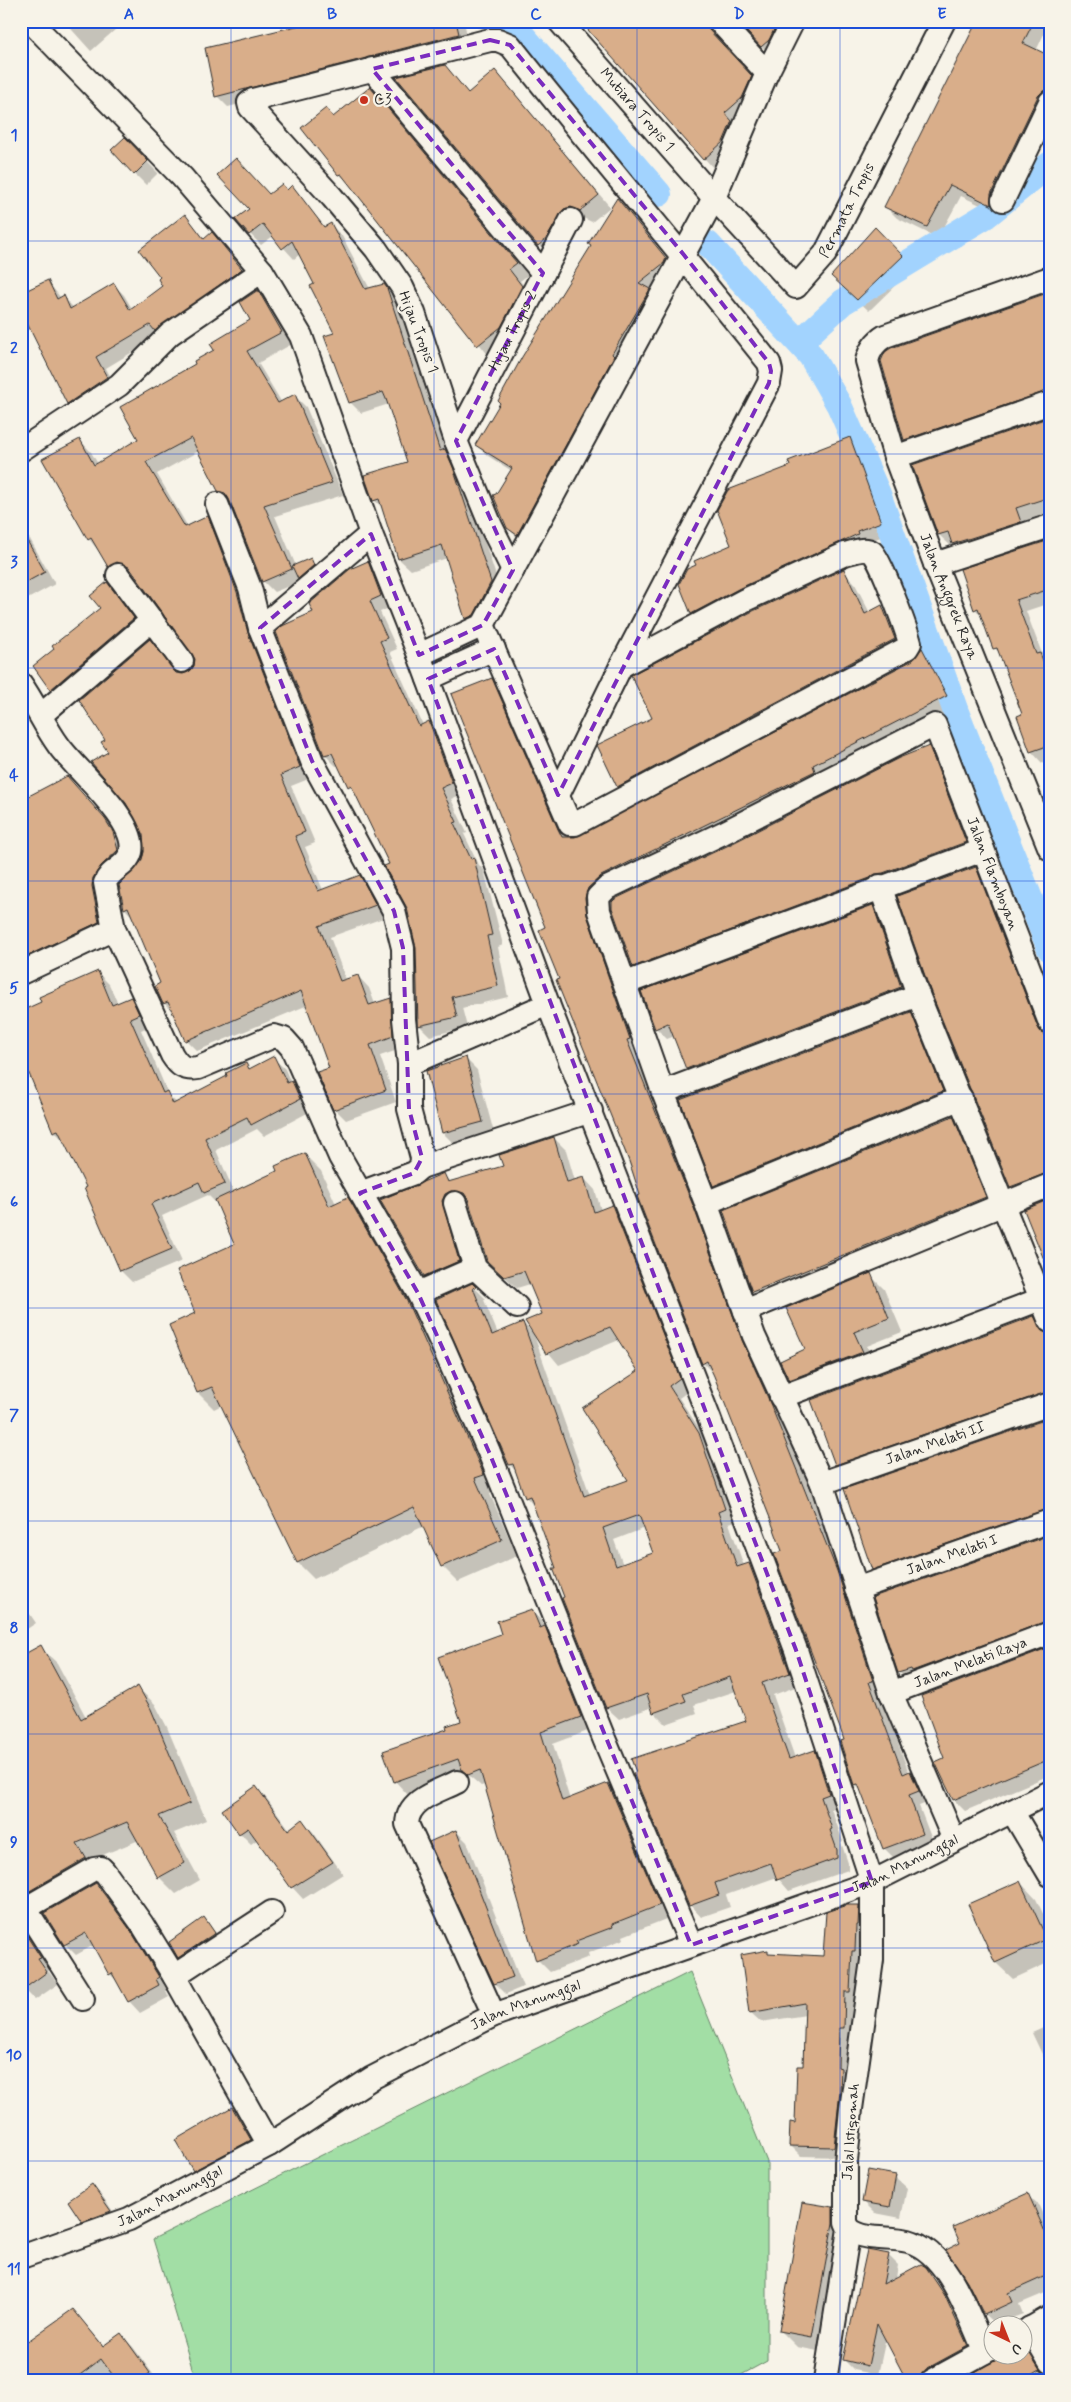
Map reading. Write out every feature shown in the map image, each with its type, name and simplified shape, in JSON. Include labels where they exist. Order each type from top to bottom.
[{"type":"street","name":"Jalal Istiqomah","points":[[30,21],[182,177],[262,271],[301,336],[371,534],[419,655],[548,1004],[591,1111],[796,1650],[872,1882],[872,1960],[858,2051],[846,2162],[846,2222],[848,2230],[830,2380]]},
{"type":"street","name":"Mutiara Tropis 1","points":[[559,21],[710,206]]},
{"type":"street","points":[[719,21],[767,72]]},
{"type":"street","points":[[419,655],[483,626],[710,206],[767,72],[793,21]]},
{"type":"street","name":"Permata Tropis","points":[[710,206],[796,287],[825,254],[944,21]]},
{"type":"street","points":[[543,273],[372,69],[490,40],[498,40],[510,45],[589,144],[687,249],[769,363],[771,371],[769,383],[621,666],[558,795]]},
{"type":"street","name":"Hijau Tropis 1","points":[[372,69],[258,97],[249,103],[250,107],[332,197],[376,249],[402,287],[414,313],[456,441],[491,526],[513,570]]},
{"type":"street","points":[[1003,200],[1050,102]]},
{"type":"street","name":"Hijau Tropis 2","points":[[456,441],[571,220]]},
{"type":"street","points":[[21,450],[119,385],[170,334],[262,271]]},
{"type":"street","name":"Jalan Anggrek Raya","points":[[1050,278],[896,331],[877,342],[869,352],[868,361],[895,457],[934,564],[1050,849]]},
{"type":"street","points":[[895,457],[1050,403]]},
{"type":"street","points":[[217,504],[250,588],[260,628],[312,762],[394,911],[403,948],[404,1019],[409,1064],[409,1109],[421,1149],[420,1167]]},
{"type":"street","points":[[934,564],[1050,526]]},
{"type":"street","points":[[260,628],[371,534]]},
{"type":"street","points":[[483,626],[570,824],[575,824],[907,648],[910,643],[880,564],[872,552],[861,549],[845,554],[745,600],[621,666]]},
{"type":"street","points":[[118,575],[182,661]]},
{"type":"street","points":[[41,715],[152,620]]},
{"type":"street","points":[[428,679],[494,650]]},
{"type":"street","points":[[21,684],[59,746],[105,796],[131,840],[131,852],[126,862],[108,877],[105,883],[114,929],[172,1055],[179,1066],[188,1069],[198,1068],[274,1036],[284,1039],[292,1048],[340,1157],[418,1294],[489,1452],[605,1741],[691,1945]]},
{"type":"street","name":"Jalan Flamboyan","points":[[626,983],[599,911],[598,897],[600,892],[723,833],[936,725],[1050,1023]]},
{"type":"street","points":[[954,1840],[891,1693],[822,1484],[781,1397],[745,1311],[706,1202],[663,1092],[626,983],[880,886],[983,850]]},
{"type":"street","points":[[880,886],[918,995],[1050,1321]]},
{"type":"street","points":[[21,973],[114,929]]},
{"type":"street","points":[[663,1092],[918,995]]},
{"type":"street","points":[[409,1064],[548,1004]]},
{"type":"street","points":[[706,1202],[961,1098]]},
{"type":"street","points":[[360,1193],[414,1173],[420,1167],[591,1111]]},
{"type":"street","points":[[745,1311],[1050,1184]]},
{"type":"street","points":[[455,1202],[475,1268],[517,1307]]},
{"type":"street","points":[[418,1294],[475,1268]]},
{"type":"street","points":[[781,1397],[1041,1298]]},
{"type":"street","name":"Jalan Melati II","points":[[822,1484],[1050,1404]]},
{"type":"street","name":"Jalan Melati I","points":[[856,1589],[1050,1521]]},
{"type":"street","name":"Jalan Melati Raya","points":[[891,1693],[1050,1633]]},
{"type":"street","points":[[457,1782],[415,1802],[407,1813],[407,1824],[494,2016]]},
{"type":"street","name":"Jalan Manunggal","points":[[21,2258],[129,2219],[269,2145],[372,2078],[494,2016],[872,1882],[1050,1792]]},
{"type":"street","points":[[1012,1811],[1050,1875]]},
{"type":"street","points":[[83,1999],[23,1910],[94,1869],[101,1868],[142,1924],[174,1976],[269,2145]]},
{"type":"street","points":[[174,1976],[272,1912]]},
{"type":"street","points":[[848,2230],[855,2234],[870,2237],[908,2241],[927,2249],[939,2262],[984,2341]]},
{"type":"street","points":[[1034,2326],[1050,2317]]},
{"type":"street","points":[[1034,2340],[1050,2362]]},
{"type":"street","points":[[932,2381],[984,2353]]},
{"type":"highlighted area","points":[[490,40],[510,45],[684,255],[769,363],[771,371],[769,383],[558,795],[494,649],[428,679],[796,1650],[872,1882],[691,1945],[489,1452],[418,1293],[360,1193],[414,1173],[422,1158],[409,1109],[403,948],[394,911],[312,761],[260,628],[371,534],[419,655],[483,625],[513,570],[456,441],[543,273],[372,69]]},
{"type":"green space","points":[[690,1972],[767,2162],[767,2361],[730,2381],[196,2381],[153,2239]]},
{"type":"building","points":[[317,21],[456,21],[459,34],[215,97],[205,48]]},
{"type":"building","points":[[580,21],[706,21],[709,30],[752,76],[742,98],[725,113],[732,121],[723,142],[703,160]]},
{"type":"building","points":[[737,21],[778,21],[769,40],[761,47]]},
{"type":"building","points":[[977,21],[1034,21],[1023,43],[1050,56],[1050,89],[1043,91],[1038,96],[991,194],[991,205],[950,185],[927,227],[884,207]]},
{"type":"building","points":[[445,65],[468,93],[495,70],[599,195],[580,211],[571,207],[564,209],[546,239],[538,246],[396,77]]},
{"type":"building","points":[[370,87],[517,263],[509,269],[522,286],[501,327],[477,346],[341,174],[338,175],[301,128],[326,108],[333,117]]},
{"type":"building","points":[[125,137],[148,161],[134,175],[111,150]]},
{"type":"building","points":[[236,158],[269,194],[282,184],[287,190],[292,185],[324,227],[331,223],[365,289],[384,284],[387,288],[440,451],[445,449],[453,467],[491,582],[474,615],[465,619],[442,545],[398,559],[379,499],[373,501],[364,475],[407,462],[386,399],[383,392],[349,403],[324,336],[334,333],[310,286],[314,284],[292,241],[282,249],[263,224],[249,235],[235,219],[249,209],[217,175]]},
{"type":"building","points":[[617,198],[666,258],[664,263],[639,283],[650,289],[612,354],[614,356],[517,535],[507,528],[493,495],[496,494],[512,468],[475,445],[500,403],[498,401],[522,357],[591,246],[588,244]]},
{"type":"building","points":[[185,214],[204,239],[212,232],[242,269],[155,331],[150,325],[96,357],[107,377],[67,404],[21,311],[21,293],[48,280],[57,299],[64,295],[70,309],[114,283],[130,310],[162,286],[158,279],[160,277],[139,250]]},
{"type":"building","points":[[875,227],[903,256],[857,300],[831,276]]},
{"type":"building","points":[[258,290],[282,332],[247,351],[278,403],[295,394],[332,483],[264,505],[292,569],[262,582],[229,499],[225,493],[218,491],[191,438],[146,462],[185,527],[208,516],[237,592],[248,633],[300,767],[281,775],[305,832],[295,836],[318,891],[360,875],[376,905],[319,926],[340,981],[358,975],[369,1005],[391,998],[393,1036],[370,1045],[386,1090],[333,1110],[317,1072],[329,1068],[301,991],[185,1041],[168,1002],[163,1004],[155,986],[160,983],[128,907],[124,909],[119,885],[141,862],[144,852],[143,835],[126,803],[91,762],[108,752],[101,742],[105,740],[79,700],[150,639],[176,673],[183,674],[190,671],[194,666],[195,659],[129,567],[117,562],[108,567],[91,538],[88,540],[42,459],[80,439],[94,465],[138,439],[120,407],[195,364],[194,361],[214,350],[210,344],[250,320],[240,302]]},
{"type":"building","points":[[1050,292],[1050,390],[904,440],[881,361],[885,352],[891,348]]},
{"type":"building","points":[[1050,417],[1050,497],[1016,508],[1021,522],[952,544],[948,532],[938,535],[912,465]]},
{"type":"building","points":[[850,437],[881,522],[857,531],[858,534],[740,588],[691,614],[679,584],[687,569],[696,565],[694,561],[731,545],[717,510],[728,490],[790,466],[788,461]]},
{"type":"building","points":[[21,530],[45,572],[21,585]]},
{"type":"building","points":[[1050,540],[1050,589],[1016,600],[1036,654],[1040,653],[1050,678],[1050,745],[1030,752],[1017,716],[1022,714],[997,648],[993,649],[978,608],[974,610],[960,569]]},
{"type":"building","points":[[311,558],[314,565],[298,579],[292,566]]},
{"type":"building","points":[[368,561],[381,596],[370,601],[387,638],[380,641],[419,726],[429,721],[452,783],[441,788],[457,822],[454,823],[471,859],[474,858],[492,935],[487,936],[498,986],[452,997],[457,1017],[418,1026],[416,948],[407,908],[384,866],[389,864],[351,785],[348,787],[332,753],[324,755],[276,632],[282,626],[313,612],[309,604],[350,569]]},
{"type":"building","points":[[844,569],[865,614],[882,605],[895,639],[617,787],[597,745],[652,718],[631,675],[751,612]]},
{"type":"building","points":[[107,582],[134,618],[50,690],[33,666],[54,649],[52,646],[100,608],[90,596]]},
{"type":"building","points":[[922,648],[947,696],[813,765],[815,771],[601,876],[588,888],[585,898],[587,915],[630,1039],[627,1040],[694,1208],[742,1340],[768,1398],[837,1571],[873,1681],[869,1682],[903,1774],[910,1771],[919,1791],[909,1795],[923,1834],[883,1849],[858,1784],[854,1785],[840,1741],[844,1740],[841,1731],[774,1554],[782,1551],[770,1518],[714,1376],[707,1361],[702,1364],[637,1196],[640,1195],[629,1161],[556,980],[559,979],[539,930],[545,927],[451,694],[492,678],[562,837],[575,837],[913,660]]},
{"type":"building","points":[[929,746],[966,842],[883,873],[875,874],[870,878],[633,967],[612,908],[612,902],[615,899],[729,845],[899,758]]},
{"type":"building","points":[[67,776],[105,819],[113,832],[118,850],[101,866],[93,878],[92,886],[99,922],[29,955],[21,941],[21,800]]},
{"type":"building","points":[[976,867],[1038,1028],[1042,1033],[1050,1036],[1050,1172],[1010,1187],[930,990],[897,896]]},
{"type":"building","points":[[873,905],[901,987],[686,1069],[668,1023],[655,1029],[641,991]]},
{"type":"building","points":[[98,971],[112,1005],[131,997],[139,1014],[130,1018],[163,1093],[167,1091],[173,1104],[227,1076],[226,1073],[246,1063],[249,1069],[274,1056],[287,1083],[292,1081],[300,1099],[251,1125],[247,1117],[205,1138],[225,1184],[204,1193],[199,1182],[151,1204],[172,1249],[120,1271],[84,1188],[86,1187],[58,1130],[53,1132],[21,1054],[21,1011],[41,1002],[39,997]]},
{"type":"building","points":[[911,1012],[943,1091],[713,1186],[680,1100]]},
{"type":"building","points":[[466,1057],[483,1122],[442,1133],[426,1071]]},
{"type":"building","points":[[953,1116],[986,1197],[752,1292],[723,1210]]},
{"type":"building","points":[[554,1137],[567,1182],[584,1177],[594,1212],[612,1205],[680,1378],[669,1386],[699,1433],[725,1509],[718,1512],[737,1567],[749,1563],[790,1673],[762,1683],[789,1759],[815,1750],[829,1794],[821,1797],[832,1829],[830,1830],[837,1850],[837,1858],[777,1880],[771,1863],[715,1883],[719,1895],[689,1906],[633,1773],[636,1772],[631,1759],[746,1721],[730,1677],[683,1694],[686,1701],[653,1713],[647,1694],[606,1708],[562,1598],[564,1597],[553,1568],[556,1568],[530,1496],[525,1498],[513,1464],[509,1465],[436,1300],[472,1283],[476,1287],[473,1288],[492,1335],[523,1322],[584,1496],[628,1480],[582,1408],[638,1371],[610,1327],[546,1354],[525,1321],[542,1314],[524,1271],[504,1277],[487,1261],[468,1199],[464,1193],[451,1191],[445,1194],[442,1201],[459,1261],[424,1276],[380,1200],[444,1173],[448,1182],[503,1166],[499,1155]],"holes":[[[639,1515],[653,1553],[616,1566],[603,1528]]]},
{"type":"building","points":[[305,1153],[329,1206],[348,1197],[406,1299],[484,1475],[475,1478],[502,1540],[441,1567],[414,1507],[297,1563],[212,1387],[197,1393],[169,1325],[195,1313],[177,1270],[234,1244],[215,1200],[277,1171],[275,1166]]},
{"type":"building","points":[[1050,1199],[1050,1272],[1049,1272],[1024,1210]]},
{"type":"building","points":[[871,1273],[889,1318],[854,1332],[863,1352],[789,1380],[780,1361],[805,1349],[786,1308]]},
{"type":"building","points":[[1034,1316],[1042,1331],[1050,1334],[1050,1391],[835,1465],[811,1400]]},
{"type":"building","points":[[1050,1418],[1050,1508],[872,1570],[844,1489]]},
{"type":"building","points":[[1050,1535],[1050,1620],[912,1671],[911,1669],[898,1673],[873,1597]]},
{"type":"building","points":[[532,1609],[540,1628],[545,1626],[581,1717],[541,1732],[562,1801],[608,1783],[660,1905],[612,1924],[613,1927],[576,1941],[578,1944],[536,1961],[480,1770],[468,1775],[462,1770],[458,1759],[394,1782],[383,1751],[447,1729],[446,1726],[461,1721],[438,1657],[501,1634],[497,1621]]},
{"type":"building","points":[[41,1645],[81,1719],[138,1686],[151,1709],[190,1803],[159,1816],[185,1863],[158,1878],[127,1822],[77,1843],[86,1858],[21,1896],[21,1656]]},
{"type":"building","points":[[1050,1647],[1050,1759],[953,1800],[935,1762],[944,1758],[921,1696]]},
{"type":"building","points":[[256,1786],[288,1830],[302,1819],[333,1862],[291,1888],[248,1828],[239,1834],[222,1810]]},
{"type":"building","points":[[456,1830],[513,1977],[494,1984],[429,1842]]},
{"type":"building","points":[[1020,1881],[1047,1939],[995,1963],[968,1904]]},
{"type":"building","points":[[96,1883],[131,1931],[159,1977],[156,1979],[159,1985],[128,2002],[112,1973],[109,1975],[86,1933],[64,1945],[44,1913]]},
{"type":"building","points":[[847,1905],[859,1905],[858,1925],[856,1925],[855,1951],[852,1951],[850,1992],[845,1992],[844,2028],[839,2028],[838,2067],[841,2068],[834,2147],[789,2146],[790,2122],[795,2123],[797,2066],[803,2066],[805,2003],[749,2013],[741,1955],[768,1950],[768,1953],[823,1956],[826,1912]]},
{"type":"building","points":[[204,1917],[215,1933],[178,1958],[169,1942]]},
{"type":"building","points":[[21,1927],[41,1958],[38,1959],[47,1972],[21,1991]]},
{"type":"building","points":[[232,2107],[251,2140],[193,2171],[175,2140]]},
{"type":"building","points":[[868,2170],[896,2175],[890,2207],[862,2202]]},
{"type":"building","points":[[92,2184],[111,2211],[82,2222],[68,2201]]},
{"type":"building","points":[[1028,2193],[1050,2243],[1050,2274],[1008,2293],[1012,2302],[984,2315],[967,2281],[946,2250],[960,2243],[953,2227]]},
{"type":"building","points":[[802,2202],[833,2207],[833,2223],[812,2337],[779,2331]]},
{"type":"building","points":[[867,2250],[889,2254],[883,2284],[921,2264],[926,2267],[944,2294],[968,2346],[926,2369],[919,2381],[907,2381],[877,2324],[868,2366],[843,2360]]},
{"type":"building","points":[[73,2309],[103,2346],[121,2333],[150,2373],[140,2381],[117,2381],[101,2359],[72,2381],[21,2381],[21,2346]]},
{"type":"building","points":[[1034,2360],[1040,2370],[1022,2381],[960,2381],[988,2364],[1034,2364]]},
{"type":"waterway","points":[[510,21],[659,194]]},
{"type":"waterway","points":[[799,343],[843,302],[987,215],[1050,164]]},
{"type":"waterway","points":[[708,244],[811,356],[839,405],[878,494],[956,712],[1050,949]]},
{"type":"place","name":"C3","points":[[364,100]]}]
